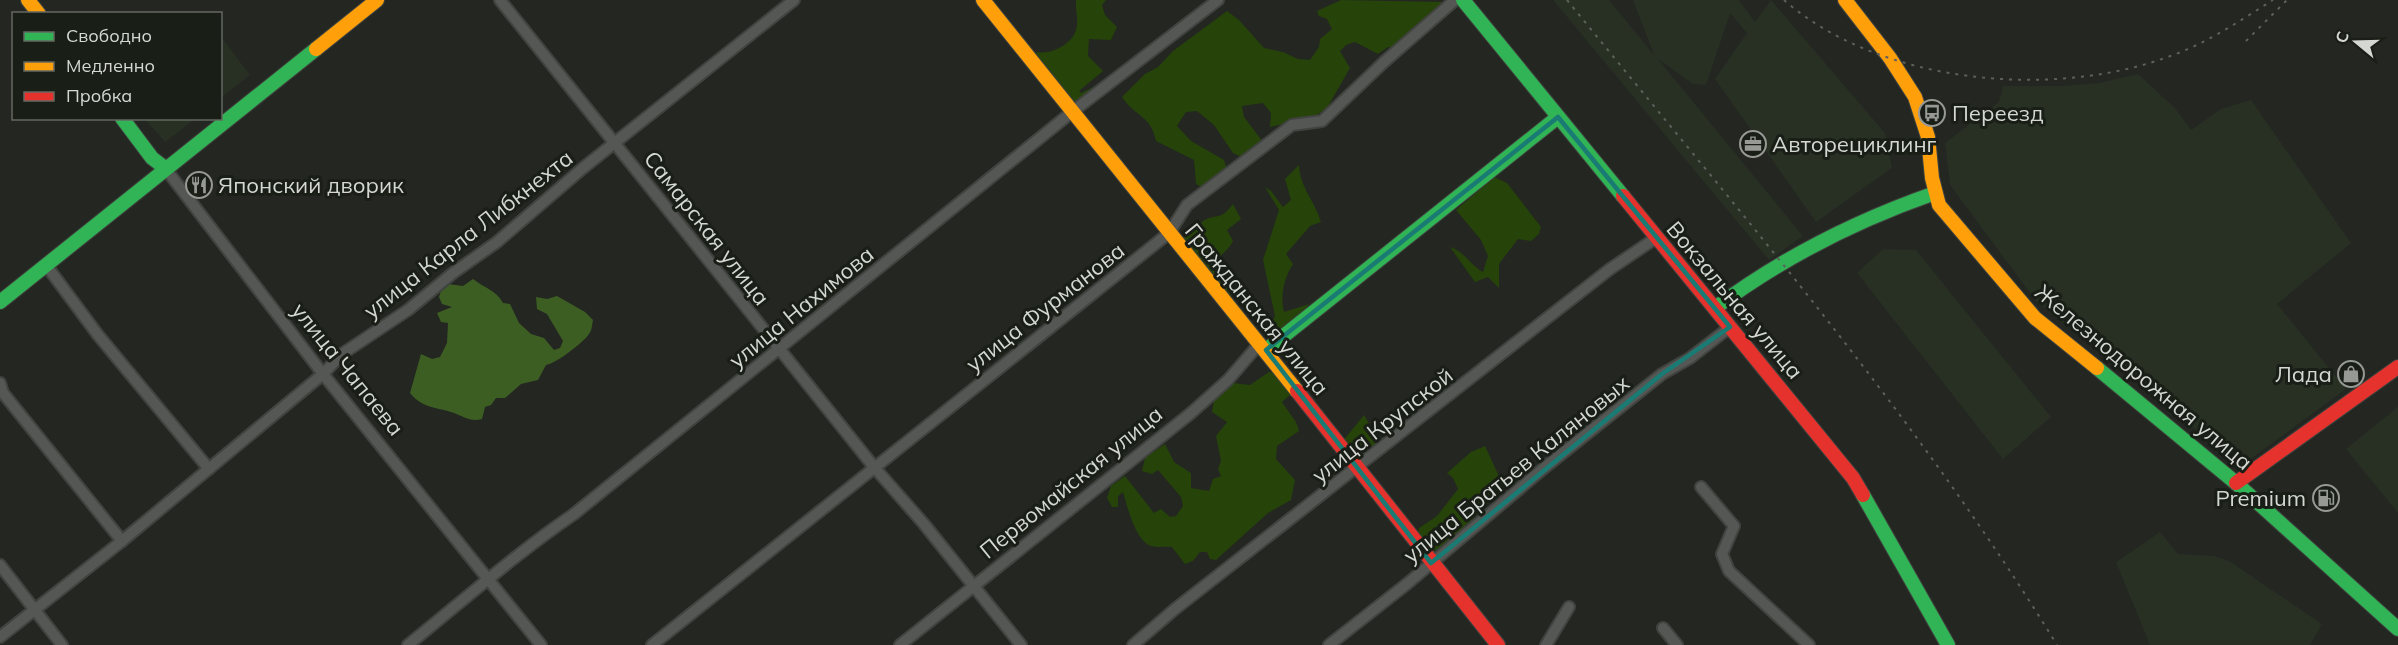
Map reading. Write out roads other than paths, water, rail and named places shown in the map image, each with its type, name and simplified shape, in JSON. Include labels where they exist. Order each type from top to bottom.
[{"type":"street","points":[[28,0],[37,12]]},
{"type":"street","points":[[0,302],[377,0]]},
{"type":"street","name":"Самарская улица","points":[[500,0],[779,350],[1021,645]]},
{"type":"street","name":"улица Карла Либкнехта","points":[[0,637],[122,541],[323,374],[342,354],[408,310],[794,0]]},
{"type":"street","name":"Гражданская улица","points":[[982,0],[1263,347],[1357,470],[1498,645]]},
{"type":"street","name":"улица Нахимова","points":[[408,645],[525,547],[574,514],[1072,112],[1218,0]]},
{"type":"street","name":"улица Фурманова","points":[[652,645],[1169,233],[1187,205],[1292,125],[1322,121],[1455,0]]},
{"type":"street","name":"Вокзальная улица","points":[[1463,0],[1853,478],[1947,645]]},
{"type":"street","name":"Железнодорожная улица","points":[[1845,0],[1895,65],[1915,97],[1928,137],[1935,194],[1943,210],[2035,318],[2236,483],[2398,630]]},
{"type":"street","name":"Первомайская улица","points":[[900,645],[1191,413],[1263,347],[1558,117]]},
{"type":"street","name":"улица Чапаева","points":[[124,120],[152,158],[165,168],[323,374],[541,645]]},
{"type":"street","points":[[1714,308],[1779,261],[1816,241],[1935,194]]},
{"type":"street","name":"улица Крупской","points":[[1133,645],[1175,609],[1357,470],[1610,269],[1656,238]]},
{"type":"street","points":[[46,265],[98,334],[208,469]]},
{"type":"street","name":"улица Братьев Каляновых","points":[[1329,645],[1544,468],[1653,382],[1690,358],[1730,327]]},
{"type":"street","points":[[2236,483],[2398,368]]},
{"type":"street","points":[[0,383],[3,393],[122,541]]},
{"type":"street","points":[[1701,487],[1734,526],[1722,554],[1729,571],[1809,645]]},
{"type":"street","points":[[0,565],[62,645]]},
{"type":"street","points":[[1546,645],[1569,607]]},
{"type":"street","points":[[1663,627],[1677,645]]},
{"type":"railway","points":[[1567,0],[1760,235],[1885,395],[1945,477],[2057,645]]},
{"type":"railway","points":[[1784,0],[1824,29],[1869,51],[1919,67],[1971,76],[2024,80],[2076,77],[2127,69],[2173,55],[2212,37],[2273,0]]},
{"type":"railway","points":[[2246,41],[2287,0]]},
{"type":"place","name":"Переезд","points":[[1932,113]]},
{"type":"place","name":"Авторециклинг","points":[[1753,144]]},
{"type":"place","name":"Японский дворик","points":[[199,185]]},
{"type":"place","name":"Лада","points":[[2351,374]]},
{"type":"place","name":"Premium","points":[[2326,498]]}]
